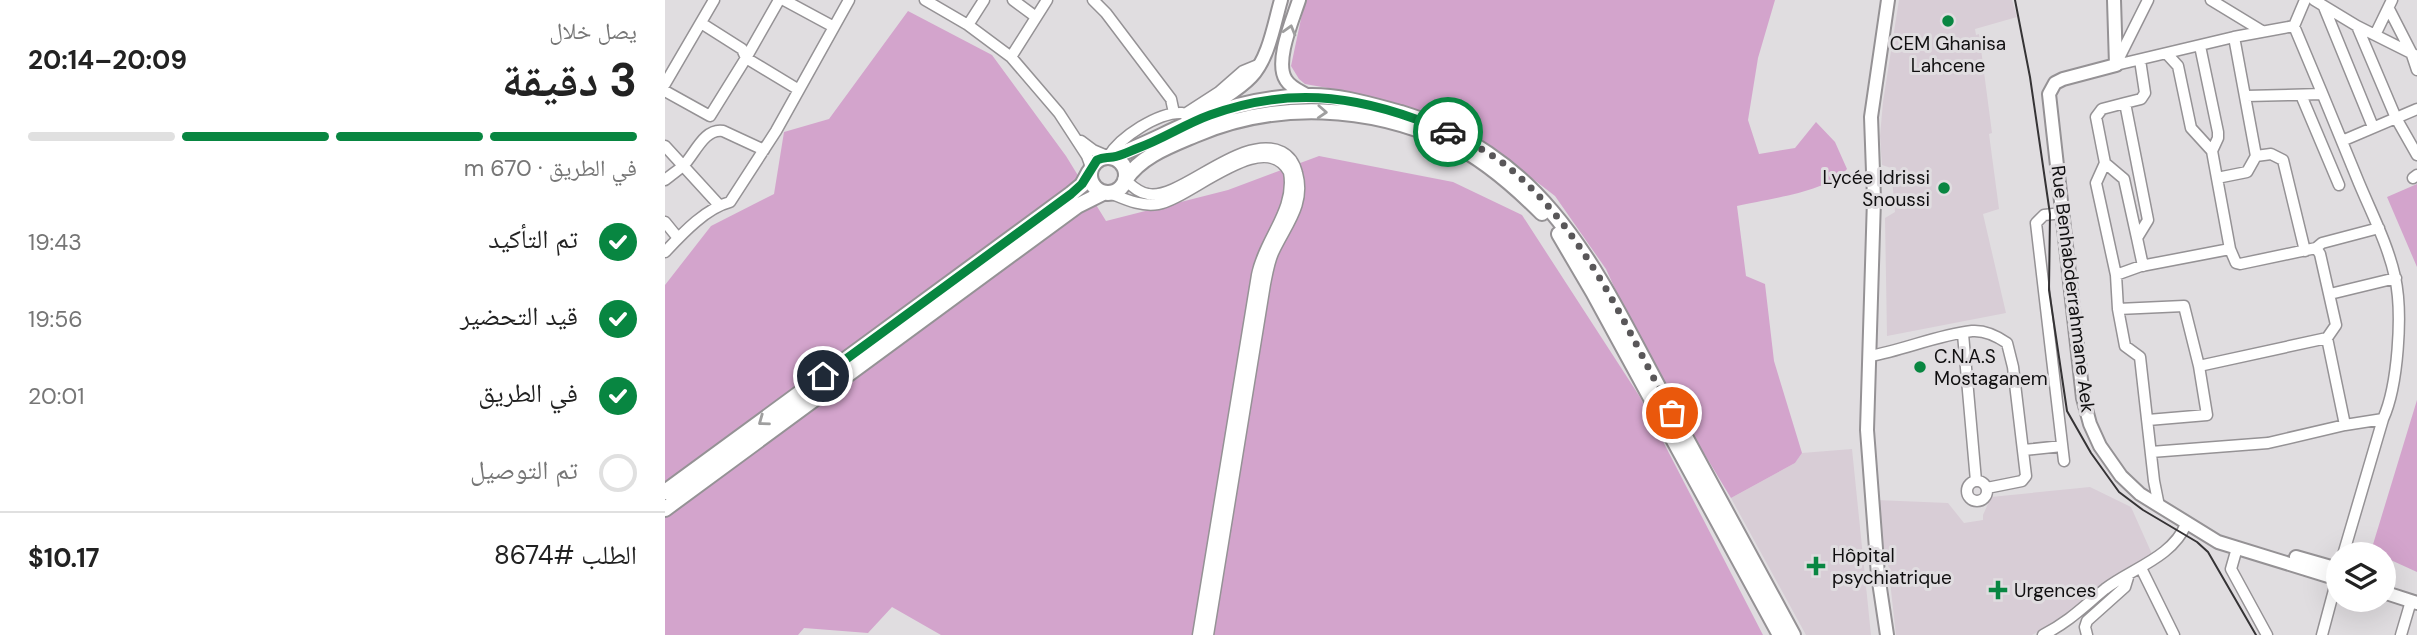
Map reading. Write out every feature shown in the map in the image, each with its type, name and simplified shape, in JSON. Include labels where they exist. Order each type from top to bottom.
[{"type":"highway","points":[[665,492],[1071,194],[1082,184],[1097,160],[1140,148],[1192,118],[1247,104],[1308,96],[1333,97],[1376,106],[1429,123],[1482,149],[1508,167],[1535,192],[1583,251],[1793,635]]},
{"type":"highway","points":[[665,509],[1077,206],[1119,189],[1134,168],[1143,161],[1211,128],[1256,115],[1285,112],[1340,113],[1378,119],[1450,142],[1526,197],[1550,221],[1569,248],[1780,635]]},
{"type":"highway","points":[[1109,157],[1124,166],[1125,180]]},
{"type":"highway","points":[[1090,170],[1094,187],[1106,193]]},
{"type":"main road","points":[[1192,118],[1243,85],[1260,64],[1281,0]]},
{"type":"main road","points":[[1299,0],[1282,59],[1282,72],[1294,88],[1308,96]]},
{"type":"main road","points":[[1887,635],[1879,585],[1867,429],[1874,192],[1871,117],[1888,0]]},
{"type":"main road","points":[[2114,0],[2116,65]]},
{"type":"main road","points":[[1260,64],[1282,59]]},
{"type":"main road","name":"Rue Benhabderrahmane Aek","points":[[2116,65],[2063,79],[2051,88],[2049,100],[2084,407],[2100,446],[2121,476],[2140,495],[2191,527],[2218,542],[2326,572]]},
{"type":"main road","name":"Rue Benhabderrahmane Aek","points":[[2191,527],[2326,571]]},
{"type":"main road","points":[[2396,590],[2415,600]]},
{"type":"main road","points":[[2396,595],[2415,600]]},
{"type":"street","points":[[665,84],[668,69],[714,0]]},
{"type":"street","points":[[665,91],[710,116],[782,0],[834,27]]},
{"type":"street","points":[[665,252],[719,205],[730,202],[764,150],[849,0]]},
{"type":"street","points":[[925,0],[968,25],[1011,57],[1076,137],[1087,156],[1090,170]]},
{"type":"street","points":[[968,25],[984,0]]},
{"type":"street","points":[[1013,0],[1037,17]]},
{"type":"street","points":[[1011,57],[1048,0]]},
{"type":"street","points":[[1093,0],[1107,13],[1171,99],[1174,113]]},
{"type":"street","points":[[2116,65],[2148,0]]},
{"type":"street","points":[[2211,0],[2262,32]]},
{"type":"street","points":[[2305,0],[2294,26],[2379,228],[2396,278],[2398,356],[2391,403],[2383,419],[2347,542]]},
{"type":"street","points":[[2314,0],[2357,26],[2414,54]]},
{"type":"street","points":[[2375,35],[2391,4]]},
{"type":"street","points":[[2391,4],[2414,54],[2417,70]]},
{"type":"street","points":[[2324,7],[2373,127]]},
{"type":"street","points":[[701,23],[742,48],[746,58],[799,90]]},
{"type":"street","points":[[2116,65],[2294,26]]},
{"type":"street","points":[[2357,26],[2396,118],[2417,155]]},
{"type":"street","points":[[2217,178],[2247,172],[2256,156],[2234,37]]},
{"type":"street","points":[[2200,46],[2218,132],[2212,151]]},
{"type":"street","points":[[2167,54],[2178,66],[2191,128],[2212,151],[2229,249],[2236,263],[2305,251],[2322,243],[2379,228]]},
{"type":"street","points":[[2140,61],[2145,93],[2141,99],[2102,109],[2096,117],[2105,163],[2096,183],[2116,275],[2118,309],[2125,345],[2140,357],[2159,506]]},
{"type":"street","points":[[2246,96],[2322,94]]},
{"type":"street","points":[[2301,95],[2339,185]]},
{"type":"street","points":[[2125,103],[2148,220],[2137,238]]},
{"type":"street","points":[[2342,141],[2417,109]]},
{"type":"street","points":[[1076,137],[1093,150],[1109,157],[1116,144],[1162,117],[1174,113],[1192,118]]},
{"type":"street","points":[[665,180],[683,165],[709,133],[717,130],[764,150]]},
{"type":"street","points":[[2199,137],[2218,132]]},
{"type":"street","points":[[665,146],[719,205]]},
{"type":"street","points":[[1125,180],[1142,193],[1158,195],[1229,159],[1265,149],[1279,150],[1288,156],[1296,169],[1299,183],[1296,212],[1273,253],[1265,284],[1208,635]]},
{"type":"street","points":[[2256,156],[2271,153],[2283,160],[2305,251]]},
{"type":"street","points":[[1106,193],[1145,205],[1162,203],[1235,165],[1263,157],[1279,160],[1289,172],[1290,187],[1286,208],[1262,256],[1257,275],[1198,635]]},
{"type":"street","points":[[2105,163],[2125,179],[2143,266]]},
{"type":"street","points":[[2063,213],[2044,215],[2036,223],[2064,461]]},
{"type":"street","points":[[665,222],[678,238]]},
{"type":"street","points":[[2199,366],[2327,338],[2336,325],[2320,254],[2316,248]]},
{"type":"street","points":[[2116,275],[2143,266],[2229,249]]},
{"type":"street","points":[[2330,294],[2396,278]]},
{"type":"street","points":[[2118,309],[2184,306],[2199,366],[2207,415],[2148,420]]},
{"type":"street","points":[[1870,356],[1973,331],[1991,334],[2007,344],[2013,367],[2024,450],[2024,478],[1987,488]]},
{"type":"street","points":[[1963,334],[1976,481]]},
{"type":"street","points":[[2327,338],[2345,425]]},
{"type":"street","points":[[2151,452],[2268,443],[2383,419]]},
{"type":"street","points":[[2024,450],[2062,446]]},
{"type":"street","points":[[1976,481],[1983,482],[1987,495],[1976,502],[1970,499],[1966,490],[1969,484],[1976,481]]},
{"type":"street","points":[[2140,495],[2154,481]]},
{"type":"street","points":[[2043,635],[2066,623],[2107,588],[2141,568],[2191,527]]},
{"type":"street","points":[[2237,548],[2231,569],[2267,635]]},
{"type":"street","points":[[2141,568],[2174,635]]},
{"type":"street","points":[[2087,635],[2085,627],[2088,621],[2125,587],[2129,574]]},
{"type":"street","points":[[2400,635],[2415,600]]},
{"type":"street","points":[[2322,635],[2328,612]]},
{"type":"shaded area","points":[[1305,0],[1775,0],[1758,58],[1748,120],[1759,154],[1795,148],[1816,122],[1835,142],[1847,169],[1826,184],[1812,189],[1737,206],[1746,276],[1765,284],[1774,361],[1802,453],[1795,463],[1731,498],[1667,392],[1606,269],[1555,196],[1489,145],[1407,108],[1345,91],[1305,84],[1291,66]]},
{"type":"shaded area","name":"Lycée Idrissi Snoussi","points":[[1899,0],[2012,0],[2017,17],[1975,29],[1976,35],[1979,34],[1999,209],[1983,214],[2006,313],[1887,336],[1885,218],[1895,212],[1891,168],[1882,165],[1880,136]]},
{"type":"shaded area","points":[[908,11],[992,55],[1066,156],[1106,221],[1228,190],[1319,156],[1453,182],[1522,215],[1640,397],[1763,635],[941,635],[892,607],[868,633],[804,628],[798,635],[665,635],[665,285],[711,226],[774,194],[784,132],[829,119]]},
{"type":"shaded area","points":[[2417,184],[2417,267],[2387,197]]},
{"type":"shaded area","points":[[2417,400],[2417,572],[2396,562],[2396,542],[2374,542]]},
{"type":"shaded area","name":"Hôpital psychiatrique","points":[[1852,449],[1871,635],[1806,635],[1731,498],[1795,463],[1802,453]]},
{"type":"shaded area","name":"Urgences","points":[[2090,487],[2131,507],[2152,554],[2145,561],[2064,618],[2032,635],[1896,635],[1887,555],[1881,548],[1876,500],[1948,503],[1964,523],[1983,520],[1991,497]]},
{"type":"tram line","points":[[2015,0],[2030,77],[2050,214],[2049,290],[2067,411],[2091,453],[2119,492],[2143,510],[2197,542],[2208,552],[2256,635]]},
{"type":"way so far","points":[[1448,132],[1482,149],[1508,167],[1558,218],[1583,251],[1672,413]]},
{"type":"place","name":"CEM Ghanisa Lahcene","points":[[1948,21]]},
{"type":"place","name":"Lycée Idrissi Snoussi","points":[[1944,188]]},
{"type":"place","name":"C.N.A.S Mostaganem","points":[[1920,367]]},
{"type":"place","name":"Hôpital psychiatrique","points":[[1816,566]]},
{"type":"place","name":"Urgences","points":[[1998,590]]},
{"type":"route","points":[[823,376],[1071,194],[1082,184],[1097,160],[1140,148],[1207,116],[1247,104],[1279,99],[1333,97],[1376,106],[1448,132]]}]
